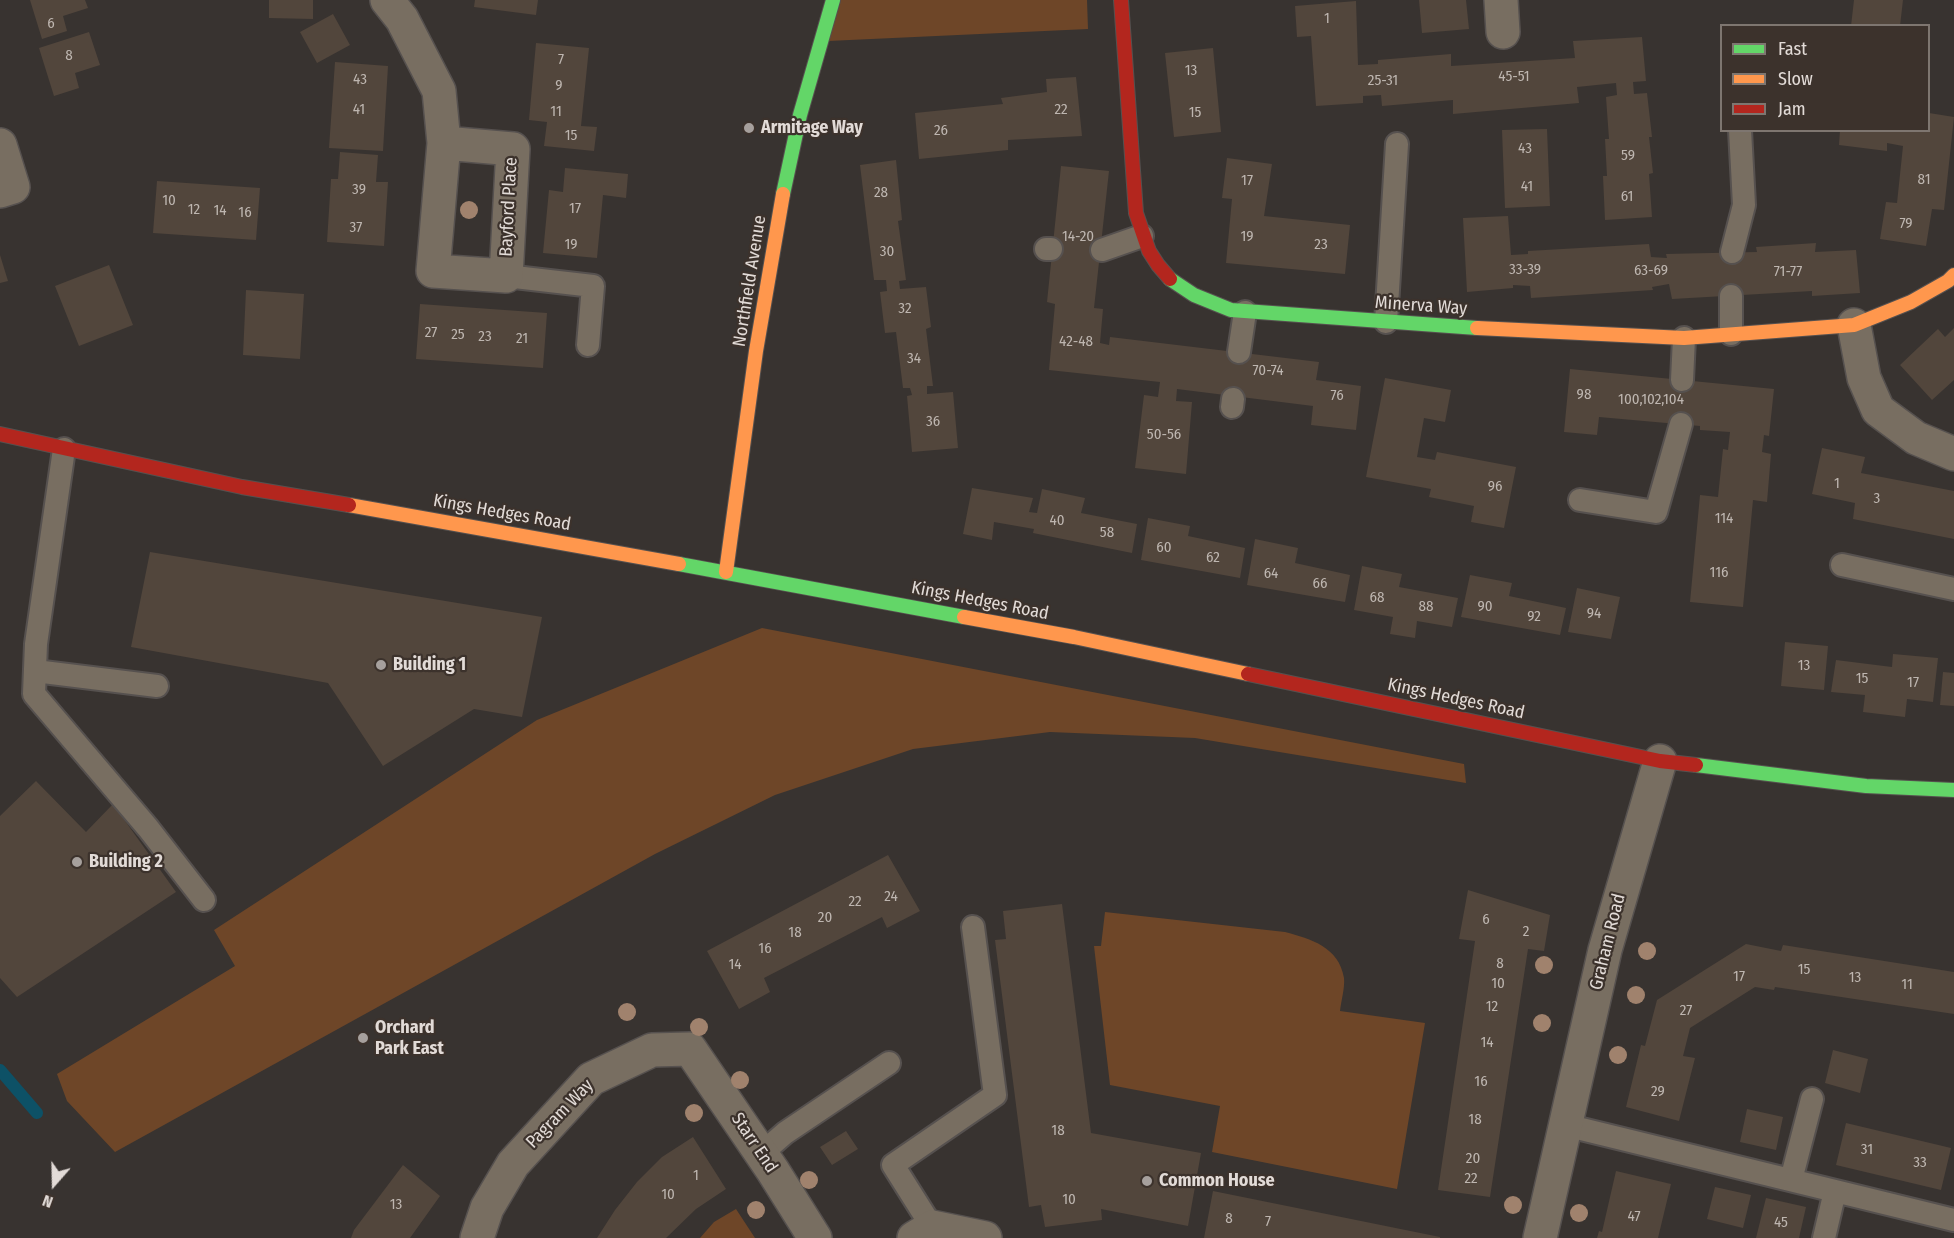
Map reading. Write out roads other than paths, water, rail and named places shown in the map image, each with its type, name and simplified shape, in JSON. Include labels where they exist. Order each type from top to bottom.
[{"type":"street","name":"Bayford Place","points":[[387,0],[402,19],[439,91],[444,143],[433,271],[506,276],[513,149],[444,143]]},
{"type":"street","name":"Northfield Avenue","points":[[726,572],[778,218],[796,129],[833,0]]},
{"type":"street","name":"Minerva Way","points":[[1121,0],[1136,213],[1142,236],[1153,260],[1169,281],[1201,300],[1231,310],[1524,332],[1684,338],[1854,325],[1911,302],[1948,282],[1954,275]]},
{"type":"street","points":[[1501,0],[1503,33]]},
{"type":"street","points":[[0,146],[14,187],[0,191]]},
{"type":"street","points":[[1854,325],[1864,378],[1878,410],[1916,438],[1954,454]]},
{"type":"street","name":"Kings Hedges Road","points":[[0,434],[242,487],[726,572],[1074,637],[1660,761],[1866,786],[1954,790]]},
{"type":"street","name":"Graham Road","points":[[1540,1238],[1605,950],[1660,761]]},
{"type":"street","name":"Starr End","points":[[690,1049],[815,1238]]},
{"type":"street","name":"Pagram Way","points":[[477,1238],[487,1209],[513,1164],[591,1079],[652,1050],[690,1049]]},
{"type":"street","points":[[923,1233],[985,1238]]},
{"type":"lane","points":[[1732,252],[1744,205],[1740,132]]},
{"type":"lane","points":[[1386,322],[1397,144]]},
{"type":"lane","points":[[1102,250],[1142,236]]},
{"type":"lane","points":[[506,276],[593,286],[588,345]]},
{"type":"lane","points":[[1731,296],[1731,334]]},
{"type":"lane","points":[[1239,352],[1245,312]]},
{"type":"lane","points":[[1682,380],[1684,338]]},
{"type":"lane","points":[[1580,500],[1656,512],[1681,424]]},
{"type":"lane","points":[[64,449],[36,644],[34,694],[148,828],[204,900]]},
{"type":"lane","points":[[1842,565],[1954,589]]},
{"type":"lane","points":[[35,671],[157,686]]},
{"type":"lane","points":[[923,1233],[893,1165],[995,1095],[973,927]]},
{"type":"lane","points":[[761,1154],[785,1133],[889,1063]]},
{"type":"lane","points":[[1791,1180],[1812,1099]]},
{"type":"lane","points":[[1565,1125],[1954,1220]]},
{"type":"lane","points":[[1824,1238],[1835,1191]]},
{"type":"waterway","points":[[0,1070],[37,1113]]},
{"type":"place","name":"Armitage Way","points":[[749,128]]},
{"type":"place","name":"Building 1","points":[[381,665]]},
{"type":"place","name":"Building 2","points":[[77,862]]},
{"type":"place","name":"Orchard Park East","points":[[363,1038]]},
{"type":"place","name":"Common House","points":[[1147,1181]]}]
